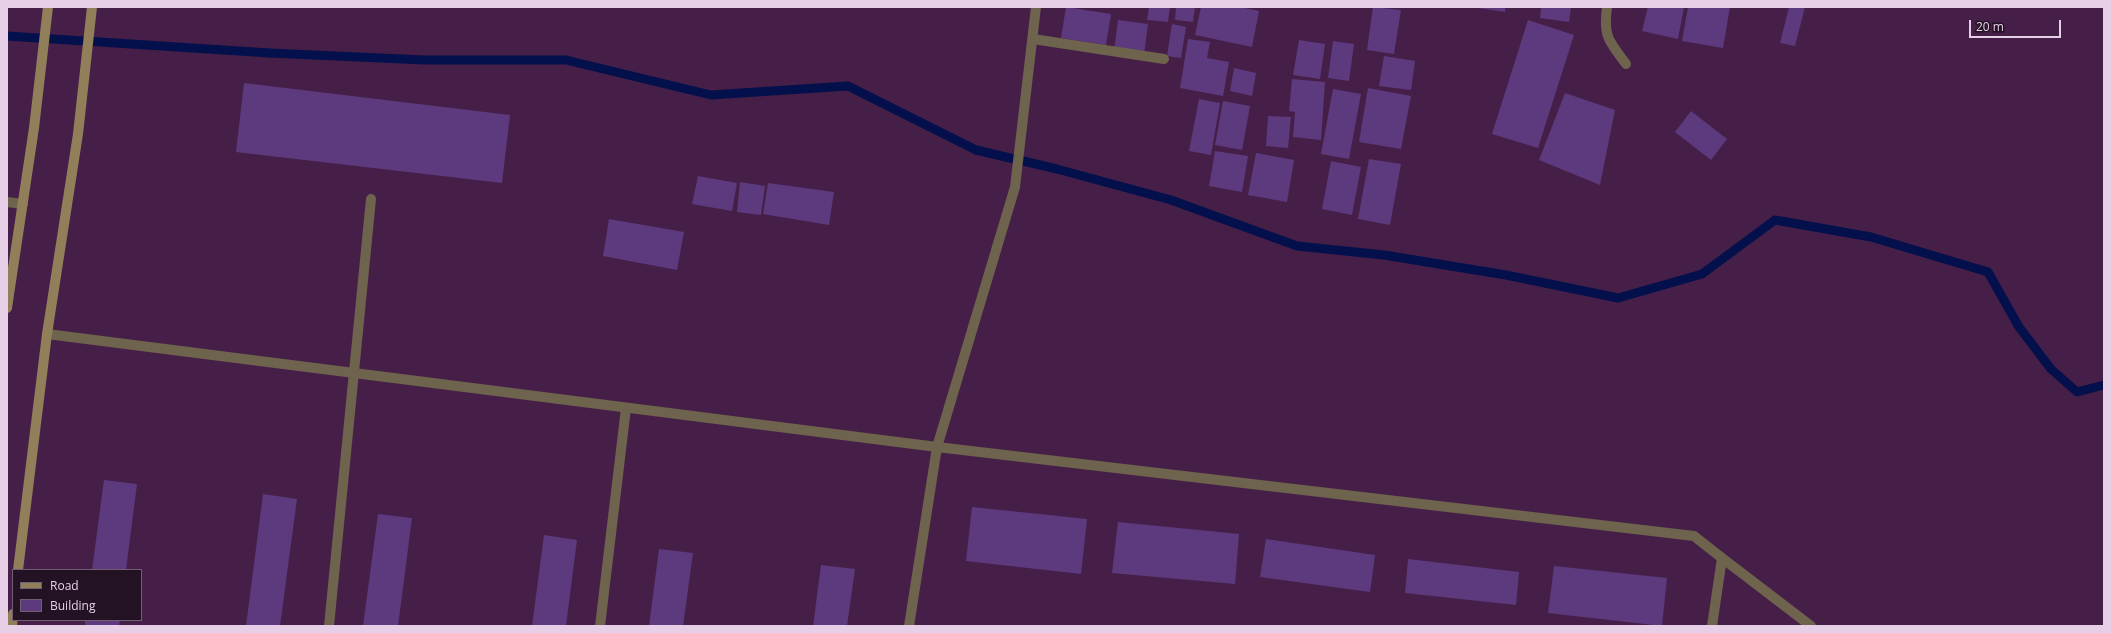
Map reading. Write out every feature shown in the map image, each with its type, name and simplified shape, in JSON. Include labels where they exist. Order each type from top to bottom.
[{"type":"main road","points":[[7,308],[34,128],[48,7]]},
{"type":"main road","points":[[18,569],[47,334],[78,134],[92,7]]},
{"type":"street","points":[[910,626],[936,447],[1015,188],[1024,122],[1036,7]]},
{"type":"street","points":[[1607,7],[1605,23],[1606,36],[1626,64]]},
{"type":"street","points":[[1033,38],[1164,59]]},
{"type":"street","points":[[329,626],[371,199]]},
{"type":"street","points":[[7,202],[23,204]]},
{"type":"street","points":[[47,334],[936,447],[1694,536],[1811,626]]},
{"type":"street","points":[[600,626],[626,408]]},
{"type":"street","points":[[1712,626],[1722,558]]},
{"type":"building","points":[[1066,7],[1111,14],[1106,45],[1061,38]]},
{"type":"building","points":[[1149,7],[1170,7],[1168,22],[1147,20]]},
{"type":"building","points":[[1176,7],[1195,7],[1193,22],[1175,20]]},
{"type":"building","points":[[1201,7],[1240,7],[1259,11],[1252,47],[1195,35]]},
{"type":"building","points":[[1373,7],[1401,10],[1394,54],[1367,50]]},
{"type":"building","points":[[1472,7],[1505,7],[1505,12]]},
{"type":"building","points":[[1541,7],[1571,7],[1569,22],[1540,18]]},
{"type":"building","points":[[1648,7],[1684,7],[1678,39],[1642,31]]},
{"type":"building","points":[[1688,7],[1730,7],[1723,48],[1682,41]]},
{"type":"building","points":[[1789,7],[1805,7],[1795,46],[1780,43]]},
{"type":"building","points":[[1118,20],[1148,24],[1144,55],[1114,51]]},
{"type":"building","points":[[1528,20],[1574,35],[1538,148],[1492,134]]},
{"type":"building","points":[[1172,24],[1186,27],[1181,58],[1167,56]]},
{"type":"building","points":[[1188,39],[1210,42],[1207,58],[1229,62],[1223,96],[1180,88]]},
{"type":"building","points":[[1299,40],[1325,44],[1320,79],[1293,75]]},
{"type":"building","points":[[1333,41],[1354,44],[1349,81],[1328,78]]},
{"type":"building","points":[[1384,56],[1415,61],[1411,90],[1379,86]]},
{"type":"building","points":[[1234,68],[1256,73],[1252,96],[1230,91]]},
{"type":"building","points":[[1292,79],[1325,82],[1321,140],[1293,137],[1295,112],[1289,111]]},
{"type":"building","points":[[244,83],[510,115],[502,183],[236,152]]},
{"type":"building","points":[[1368,88],[1411,96],[1401,149],[1359,142]]},
{"type":"building","points":[[1333,89],[1361,94],[1349,159],[1321,154]]},
{"type":"building","points":[[1565,93],[1615,110],[1600,185],[1539,160]]},
{"type":"building","points":[[1199,99],[1220,103],[1211,155],[1189,151]]},
{"type":"building","points":[[1223,101],[1250,106],[1242,150],[1215,145]]},
{"type":"building","points":[[1691,111],[1727,139],[1711,160],[1675,132]]},
{"type":"building","points":[[1268,116],[1291,117],[1288,148],[1266,146]]},
{"type":"building","points":[[1215,151],[1248,156],[1242,192],[1209,186]]},
{"type":"building","points":[[1256,153],[1294,160],[1287,202],[1248,195]]},
{"type":"building","points":[[1369,159],[1401,164],[1390,225],[1358,219]]},
{"type":"building","points":[[1331,161],[1361,167],[1352,215],[1322,209]]},
{"type":"building","points":[[698,176],[737,183],[732,211],[692,204]]},
{"type":"building","points":[[740,182],[765,186],[761,215],[737,212]]},
{"type":"building","points":[[768,183],[834,192],[829,225],[763,214]]},
{"type":"building","points":[[609,219],[684,232],[677,270],[603,256]]},
{"type":"building","points":[[104,480],[137,484],[126,569],[92,569]]},
{"type":"building","points":[[263,494],[297,499],[280,626],[246,626]]},
{"type":"building","points":[[972,507],[1087,519],[1081,574],[966,561]]},
{"type":"building","points":[[378,514],[412,518],[398,626],[363,626]]},
{"type":"building","points":[[1118,522],[1239,534],[1235,584],[1112,573]]},
{"type":"building","points":[[544,535],[577,540],[566,626],[532,626]]},
{"type":"building","points":[[1266,539],[1375,555],[1370,592],[1260,577]]},
{"type":"building","points":[[659,549],[693,553],[683,626],[649,626]]},
{"type":"building","points":[[1408,559],[1519,572],[1516,605],[1405,593]]},
{"type":"building","points":[[821,565],[855,569],[847,626],[813,626]]},
{"type":"building","points":[[1554,566],[1667,578],[1662,626],[1548,613]]},
{"type":"building","points":[[85,621],[120,621],[119,626],[85,626]]},
{"type":"waterway","points":[[7,36],[270,53],[424,60],[566,60],[711,95],[848,86],[976,150],[1057,169],[1171,200],[1297,246],[1384,255],[1506,275],[1618,298],[1702,274],[1775,220],[1871,237],[1988,272],[2019,327],[2051,369],[2077,392],[2104,385]]}]
